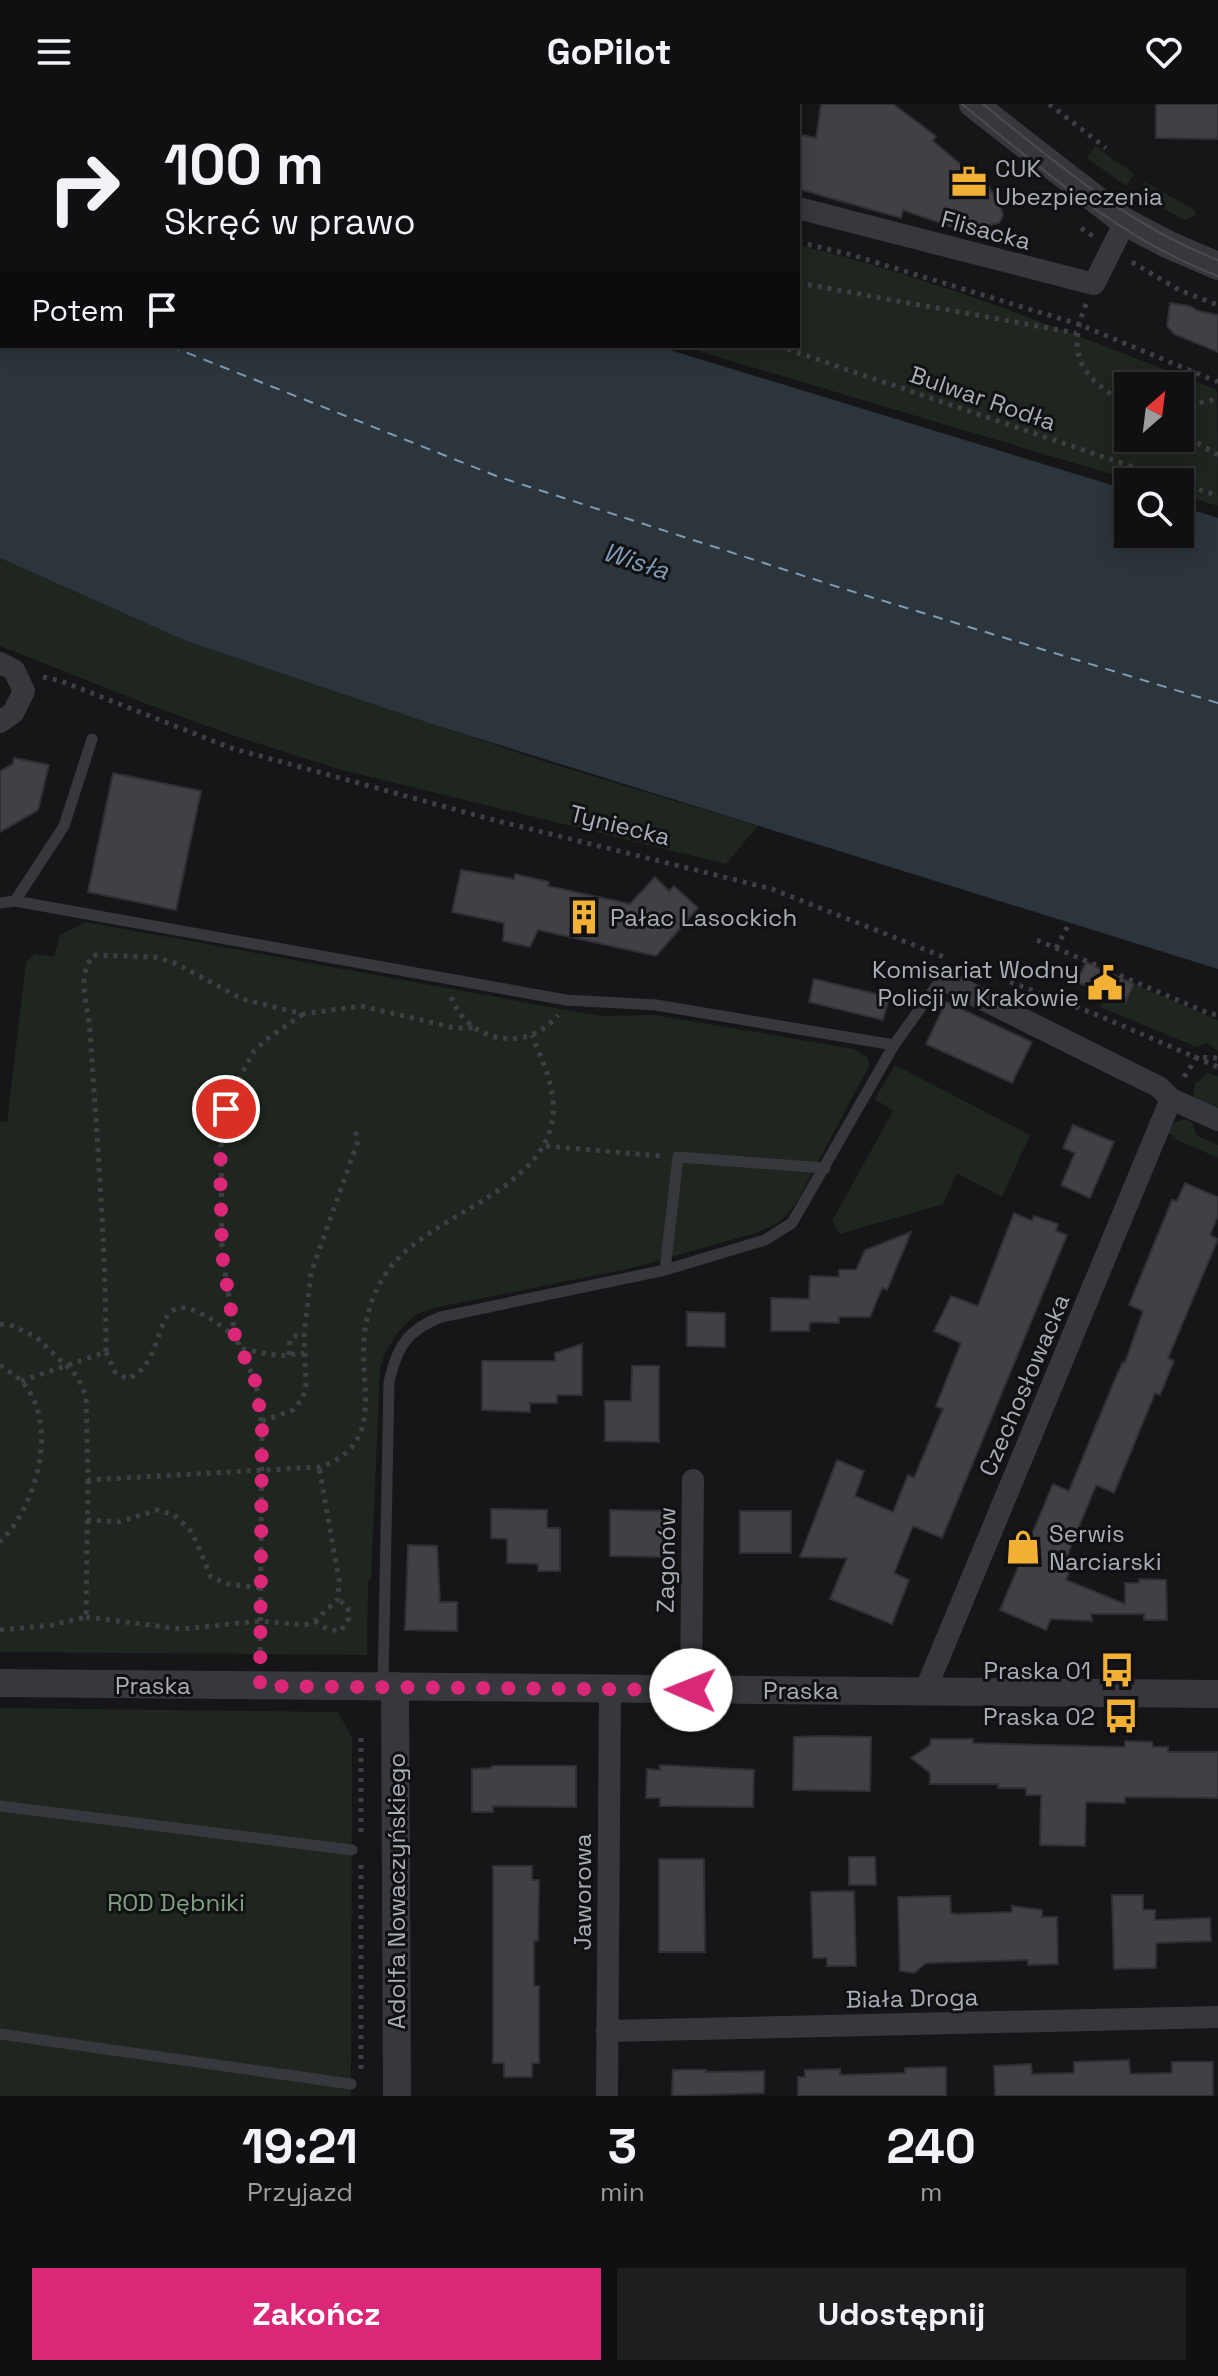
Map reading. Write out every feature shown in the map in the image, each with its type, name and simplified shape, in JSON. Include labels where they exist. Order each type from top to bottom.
[{"type":"street","points":[[973,104],[1125,222],[1218,266]]},
{"type":"street","name":"Flisacka","points":[[800,209],[1094,284]]},
{"type":"street","points":[[1094,284],[1125,222]]},
{"type":"street","points":[[0,722],[13,713],[24,691],[7,667]]},
{"type":"street","points":[[951,972],[1159,1087],[1171,1099],[1218,1120]]},
{"type":"street","name":"Czechosłowacka","points":[[925,1691],[1171,1099]]},
{"type":"street","name":"Zagonów","points":[[691,1690],[693,1480]]},
{"type":"street","name":"Praska","points":[[0,1683],[1218,1694]]},
{"type":"street","name":"Adolfa Nowaczyńskiego","points":[[389,1686],[397,2096]]},
{"type":"street","name":"Jaworowa","points":[[607,2096],[610,1689]]},
{"type":"street","name":"Biała Droga","points":[[607,2031],[1218,2017]]},
{"type":"lane","points":[[15,901],[64,826],[92,739]]},
{"type":"lane","points":[[0,903],[15,901],[566,1000],[656,1005],[894,1045]]},
{"type":"lane","points":[[389,1686],[389,1382],[397,1352],[405,1340],[423,1324],[441,1317],[665,1270],[765,1240],[792,1223],[894,1045],[937,985],[951,972]]},
{"type":"lane","points":[[665,1270],[678,1157],[825,1168]]},
{"type":"lane","points":[[0,1806],[356,1848]]},
{"type":"lane","points":[[0,2034],[356,2082]]},
{"type":"path","points":[[1049,104],[1106,148]]},
{"type":"path","points":[[800,242],[852,255],[1078,324],[1218,382]]},
{"type":"path","points":[[1142,268],[1179,290],[1218,305]]},
{"type":"path","points":[[800,283],[1076,333]]},
{"type":"path","points":[[1094,284],[1078,324],[1076,351],[1088,375],[1114,396]]},
{"type":"path","name":"Bulwar Rodła","points":[[784,348],[1136,468]]},
{"type":"path","points":[[1194,403],[1218,399]]},
{"type":"path","points":[[1194,441],[1218,455]]},
{"type":"path","name":"Bulwar Rodła","points":[[1194,488],[1218,496]]},
{"type":"path","name":"Tyniecka","points":[[7,667],[61,681],[231,748],[486,818],[772,889],[951,972]]},
{"type":"path","points":[[1056,948],[1069,924]]},
{"type":"path","points":[[1037,940],[1218,1015]]},
{"type":"path","points":[[235,1336],[198,1310],[181,1308],[173,1311],[161,1326],[150,1359],[141,1373],[127,1379],[114,1371],[106,1352],[106,1258],[90,1028],[84,984],[86,966],[93,955],[154,957],[175,963],[242,999],[303,1014],[361,1006],[455,1028],[473,1028]]},
{"type":"path","points":[[997,977],[1095,1014],[1218,1067]]},
{"type":"path","points":[[450,980],[457,1010],[473,1028],[496,1039],[532,1035],[556,1018],[566,1000]]},
{"type":"path","points":[[260,1686],[262,1424],[256,1383],[235,1336],[222,1254],[220,1164],[226,1109],[242,1069],[267,1039],[303,1014]]},
{"type":"path","points":[[88,1480],[319,1467],[353,1449],[363,1429],[366,1322],[385,1274],[422,1238],[518,1176],[546,1146],[553,1119],[553,1094],[532,1035]]},
{"type":"path","points":[[1197,1057],[1218,1058]]},
{"type":"path","points":[[262,1424],[293,1410],[303,1398],[306,1384],[304,1336],[311,1273],[358,1141],[354,1126]]},
{"type":"path","points":[[546,1146],[678,1157]]},
{"type":"path","points":[[0,1324],[13,1326],[36,1337],[68,1365],[86,1396],[86,1617]]},
{"type":"path","points":[[289,1355],[290,1340],[295,1336],[304,1336]]},
{"type":"path","points":[[242,1349],[268,1355],[304,1353]]},
{"type":"path","points":[[21,1381],[106,1352]]},
{"type":"path","points":[[0,1365],[21,1381],[36,1406],[40,1461],[25,1509],[0,1542]]},
{"type":"path","points":[[0,1630],[52,1625],[86,1617],[182,1629],[259,1621],[305,1625],[315,1621],[338,1599],[339,1580],[319,1467]]},
{"type":"path","points":[[87,1520],[119,1522],[157,1510],[174,1515],[192,1532],[211,1577],[228,1584],[259,1588]]},
{"type":"path","points":[[315,1621],[327,1629],[341,1631],[349,1618],[348,1608],[338,1599]]},
{"type":"path","points":[[356,1848],[361,1738]]},
{"type":"path","points":[[356,2082],[361,1862]]},
{"type":"green space","points":[[1095,146],[1134,174],[1126,186],[1087,158]]},
{"type":"green space","points":[[1145,182],[1194,210],[1196,215],[1184,220],[1147,199],[1143,186]]},
{"type":"green space","points":[[800,246],[852,259],[957,292],[1170,372],[1114,372],[1114,452],[1194,452],[1194,381],[1217,390],[1218,506],[1194,498],[1194,468],[1114,468],[1114,475],[688,348],[800,348]]},
{"type":"green space","points":[[0,558],[186,641],[543,761],[758,826],[726,864],[338,769],[229,734],[0,646]]},
{"type":"green space","points":[[86,922],[600,1016],[655,1015],[854,1049],[868,1058],[869,1066],[795,1205],[778,1223],[759,1232],[636,1267],[434,1308],[415,1315],[397,1333],[380,1368],[367,1655],[0,1652],[0,1121],[7,1122],[26,962],[35,954],[54,957],[60,935]]},
{"type":"green space","points":[[1134,984],[1218,1020],[1218,1051],[1207,1043],[1197,1047],[1100,1007],[1106,995],[1125,1003]]},
{"type":"green space","points":[[895,1065],[1030,1135],[1002,1197],[957,1173],[943,1204],[840,1234],[832,1221],[893,1111],[875,1099]]},
{"type":"green space","points":[[1207,1073],[1218,1076],[1218,1111],[1193,1097],[1196,1081]]},
{"type":"green space","points":[[1185,1119],[1192,1122],[1197,1136],[1218,1145],[1218,1158],[1166,1133],[1175,1122]]},
{"type":"green space","name":"ROD Dębniki","points":[[0,1708],[338,1712],[352,1738],[351,2096],[0,2096]]},
{"type":"water","name":"Wisła","points":[[0,348],[664,348],[1114,486],[1114,548],[1194,548],[1194,510],[1218,518],[1218,969],[435,725],[186,641],[0,558]]},
{"type":"building","points":[[821,104],[893,104],[936,136],[933,141],[983,183],[986,182],[1003,216],[999,223],[973,228],[972,234],[903,210],[901,218],[800,190],[800,134],[816,138]]},
{"type":"building","points":[[1156,104],[1218,104],[1218,139],[1156,138]]},
{"type":"building","points":[[1170,303],[1218,315],[1218,352],[1174,334],[1167,326]]},
{"type":"building","points":[[14,758],[49,765],[38,810],[0,832],[0,771],[13,764]]},
{"type":"building","points":[[113,773],[201,791],[176,910],[88,892]]},
{"type":"building","name":"Pałac Lasockich","points":[[461,870],[514,879],[515,874],[549,882],[548,886],[630,904],[655,877],[669,891],[674,886],[698,908],[656,956],[538,930],[530,947],[503,941],[504,923],[452,912]]},
{"type":"building","name":"Komisariat Wodny Policji w Krakowie","points":[[1086,962],[1134,984],[1125,1003],[1077,982]]},
{"type":"building","points":[[814,979],[889,997],[883,1020],[809,1002]]},
{"type":"building","points":[[946,1002],[1032,1042],[1012,1083],[926,1044]]},
{"type":"building","points":[[1073,1125],[1114,1142],[1090,1198],[1061,1185],[1075,1153],[1063,1148]]},
{"type":"building","points":[[1185,1183],[1218,1197],[1218,1216],[1210,1235],[1218,1239],[1168,1358],[1174,1361],[1160,1395],[1155,1393],[1114,1493],[1096,1485],[1065,1561],[1073,1564],[1066,1580],[1125,1604],[1125,1583],[1139,1583],[1139,1579],[1166,1580],[1167,1620],[1144,1620],[1144,1614],[1091,1614],[1092,1621],[1051,1619],[1046,1630],[1000,1610],[1053,1484],[1069,1491],[1116,1377],[1125,1363],[1143,1311],[1129,1305],[1172,1200],[1177,1201]]},
{"type":"building","points":[[1014,1213],[1032,1221],[1034,1216],[1058,1224],[1056,1231],[1067,1235],[942,1538],[913,1526],[894,1573],[909,1580],[892,1624],[830,1599],[847,1558],[800,1557],[837,1460],[864,1471],[855,1496],[893,1512],[908,1475],[914,1478],[943,1409],[936,1406],[961,1343],[934,1331],[951,1296],[978,1306]]},
{"type":"building","points":[[911,1232],[887,1290],[882,1288],[870,1317],[839,1317],[839,1323],[810,1322],[809,1331],[771,1331],[771,1298],[809,1299],[810,1276],[839,1277],[839,1270],[856,1270],[865,1250]]},
{"type":"building","points":[[687,1312],[725,1313],[725,1347],[687,1346]]},
{"type":"building","points":[[582,1344],[582,1395],[557,1395],[557,1403],[530,1403],[530,1412],[482,1410],[482,1361],[555,1361],[555,1353]]},
{"type":"building","points":[[632,1366],[659,1366],[659,1442],[605,1441],[605,1401],[631,1401]]},
{"type":"building","points":[[491,1509],[547,1510],[547,1528],[560,1528],[560,1571],[538,1571],[538,1564],[507,1563],[507,1539],[491,1538]]},
{"type":"building","points":[[610,1510],[666,1511],[666,1557],[610,1556]]},
{"type":"building","points":[[740,1511],[791,1511],[791,1553],[740,1553]]},
{"type":"building","points":[[408,1545],[437,1546],[440,1602],[457,1602],[457,1631],[405,1630]]},
{"type":"building","points":[[794,1737],[871,1737],[870,1791],[793,1790]]},
{"type":"building","points":[[931,1739],[1125,1747],[1125,1741],[1152,1742],[1153,1747],[1168,1747],[1168,1752],[1218,1752],[1218,1798],[1125,1797],[1125,1803],[1086,1802],[1085,1846],[1040,1845],[1041,1795],[1026,1795],[1026,1788],[998,1788],[998,1784],[930,1784],[930,1773],[911,1758],[930,1745]]},
{"type":"building","points":[[660,1765],[754,1770],[753,1807],[660,1806],[660,1798],[646,1798],[647,1769],[660,1770]]},
{"type":"building","points":[[492,1766],[576,1766],[576,1807],[493,1806],[493,1812],[472,1812],[472,1769]]},
{"type":"building","points":[[849,1857],[875,1857],[876,1885],[849,1885]]},
{"type":"building","points":[[659,1859],[704,1859],[705,1952],[659,1952]]},
{"type":"building","points":[[493,1866],[532,1866],[532,1880],[539,1880],[534,1986],[539,1986],[539,2063],[532,2063],[532,2077],[504,2077],[504,2063],[493,2063]]},
{"type":"building","points":[[854,1891],[856,1966],[827,1966],[827,1958],[813,1958],[811,1892]]},
{"type":"building","points":[[1112,1895],[1143,1895],[1143,1910],[1155,1910],[1155,1920],[1210,1918],[1211,1941],[1156,1943],[1156,1968],[1114,1969]]},
{"type":"building","points":[[950,1896],[951,1913],[1012,1912],[1012,1906],[1042,1910],[1042,1917],[1057,1917],[1058,1964],[1028,1965],[1028,1960],[926,1963],[914,1973],[900,1971],[898,1897]]},
{"type":"building","points":[[1129,2060],[1130,2074],[1172,2073],[1172,2062],[1213,2062],[1213,2096],[995,2096],[994,2066],[1031,2064],[1032,2074],[1074,2073],[1074,2062]]},
{"type":"building","points":[[946,2067],[946,2096],[798,2096],[798,2077],[805,2077],[805,2070],[840,2069],[840,2075],[905,2073],[905,2068]]},
{"type":"building","points":[[673,2070],[764,2071],[764,2093],[672,2096]]},
{"type":"ferry route","points":[[175,348],[499,477],[838,587],[1218,703]]},
{"type":"tram line","points":[[962,104],[1052,177],[1115,222],[1182,261],[1218,276]]},
{"type":"tram line","points":[[983,104],[1066,170],[1124,211],[1154,230],[1218,260]]},
{"type":"place","name":"CUK Ubezpieczenia","points":[[969,182]]},
{"type":"place","name":"Pałac Lasockich","points":[[584,917]]},
{"type":"place","name":"Komisariat Wodny Policji w Krakowie","points":[[1105,983]]},
{"type":"place","name":"Serwis Narciarski","points":[[1023,1547]]},
{"type":"place","name":"Praska 01","points":[[1117,1670]]},
{"type":"place","name":"Praska 02","points":[[1121,1716]]},
{"type":"route","points":[[226,1109],[220,1164],[222,1254],[235,1336],[256,1383],[262,1427],[260,1686],[691,1690]]}]
